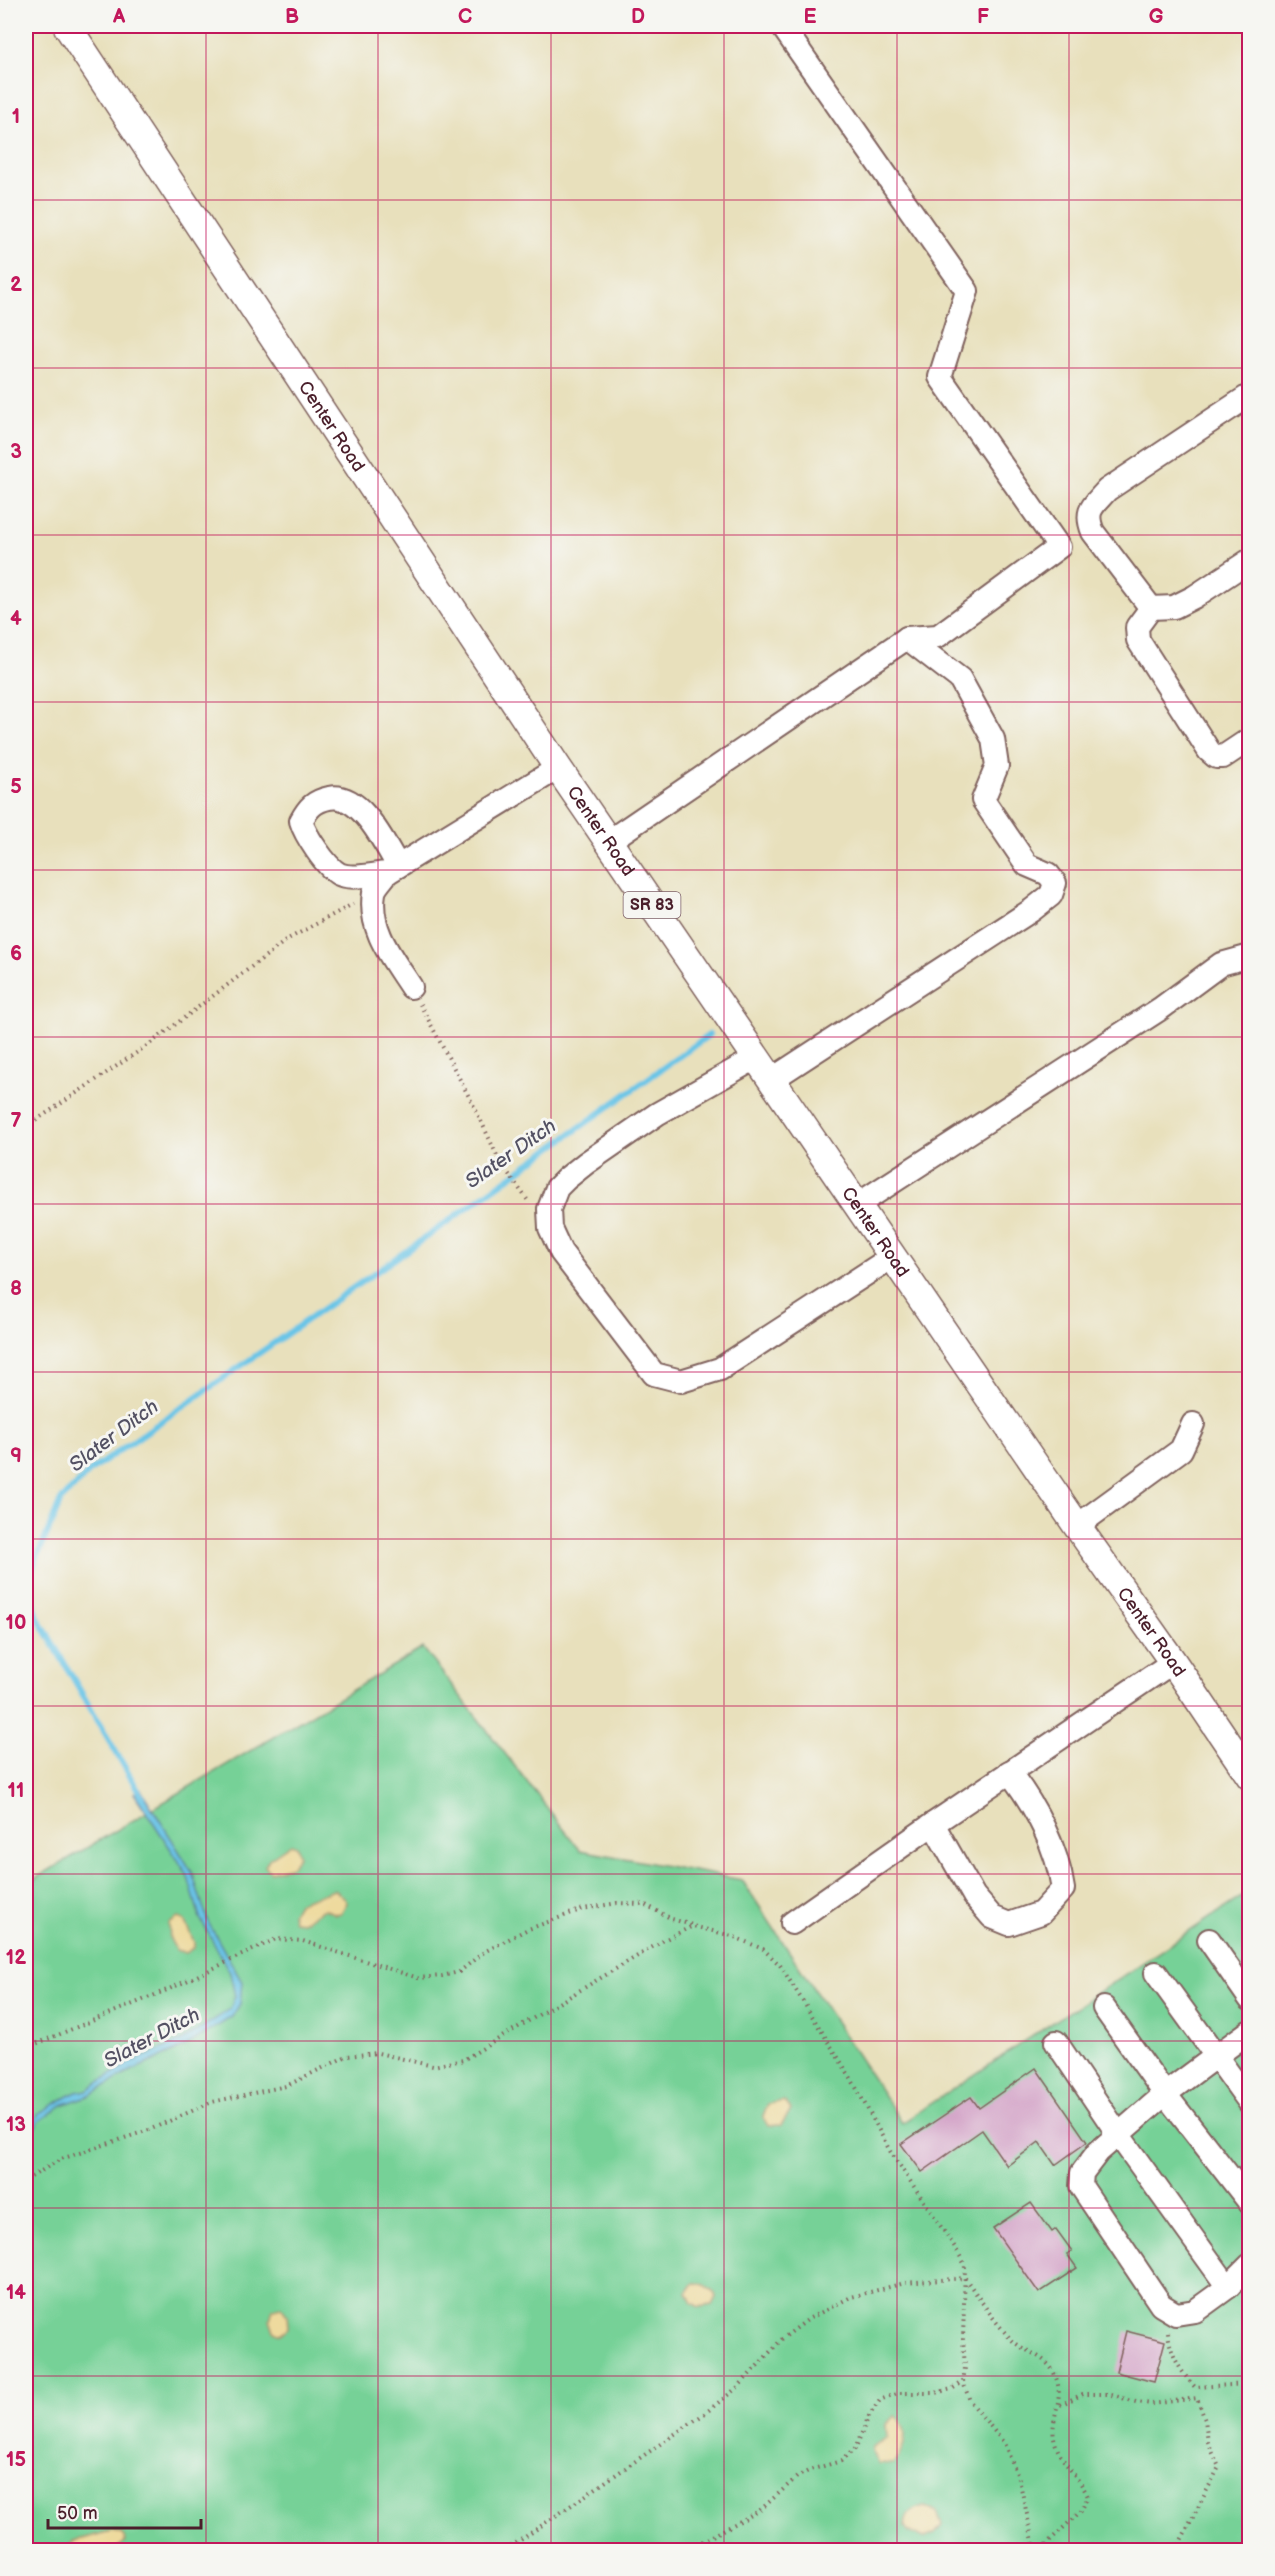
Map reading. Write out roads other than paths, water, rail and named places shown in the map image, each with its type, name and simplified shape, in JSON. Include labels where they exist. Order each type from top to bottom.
[{"type":"main road","name":"Center Road","points":[[67,26],[558,768],[1250,1776]]},
{"type":"lane","points":[[782,26],[967,291],[940,377],[1059,548]]},
{"type":"lane","points":[[1151,608],[1093,532],[1088,519],[1090,510],[1107,490],[1250,395]]},
{"type":"lane","points":[[609,841],[907,638],[938,636],[1059,548],[1093,532]]},
{"type":"lane","points":[[1151,608],[1174,607],[1194,597],[1250,560]]},
{"type":"lane","points":[[1151,608],[1137,627],[1138,640],[1209,751],[1216,757],[1223,757],[1250,739]]},
{"type":"lane","points":[[771,1080],[1032,910],[1051,895],[1055,883],[1048,874],[1027,865],[983,800],[997,766],[993,739],[960,679],[907,638]]},
{"type":"lane","points":[[411,987],[380,940],[375,917],[386,877],[558,768]]},
{"type":"lane","points":[[857,1205],[1160,1009],[1221,964],[1250,956]]},
{"type":"lane","points":[[756,1058],[657,1114],[586,1162],[566,1179],[558,1188],[549,1209],[550,1228],[561,1252],[654,1374],[681,1381],[720,1369],[892,1257]]},
{"type":"lane","points":[[1077,1526],[1181,1450],[1193,1424]]},
{"type":"lane","points":[[792,1923],[933,1824],[1173,1662]]},
{"type":"lane","points":[[933,1824],[974,1896],[992,1917],[1009,1924],[1041,1913],[1063,1888],[1059,1863],[1024,1791],[1009,1772]]},
{"type":"lane","points":[[1209,1940],[1250,1999]]},
{"type":"lane","points":[[1156,1973],[1250,2103]]},
{"type":"lane","points":[[1104,2008],[1165,2094],[1250,2202]]},
{"type":"lane","points":[[1250,2031],[1165,2094],[1098,2152],[1083,2174],[1081,2186],[1161,2305],[1176,2314],[1195,2311],[1228,2288],[1250,2265]]},
{"type":"lane","points":[[1056,2042],[1118,2134],[1228,2288]]},
{"type":"water","points":[[141,1790],[192,1872],[208,1922],[242,1982],[240,2004],[232,2017],[184,2047],[131,2071],[88,2096],[62,2105],[40,2121],[26,2139],[26,2132],[39,2113],[76,2092],[87,2090],[129,2063],[181,2041],[230,2009],[235,1996],[230,1973],[200,1918],[187,1874],[134,1793]]},
{"type":"waterway","name":"Slater Ditch","points":[[142,1797],[37,1616],[28,1579],[61,1500],[90,1471],[429,1235],[709,1035]]}]
